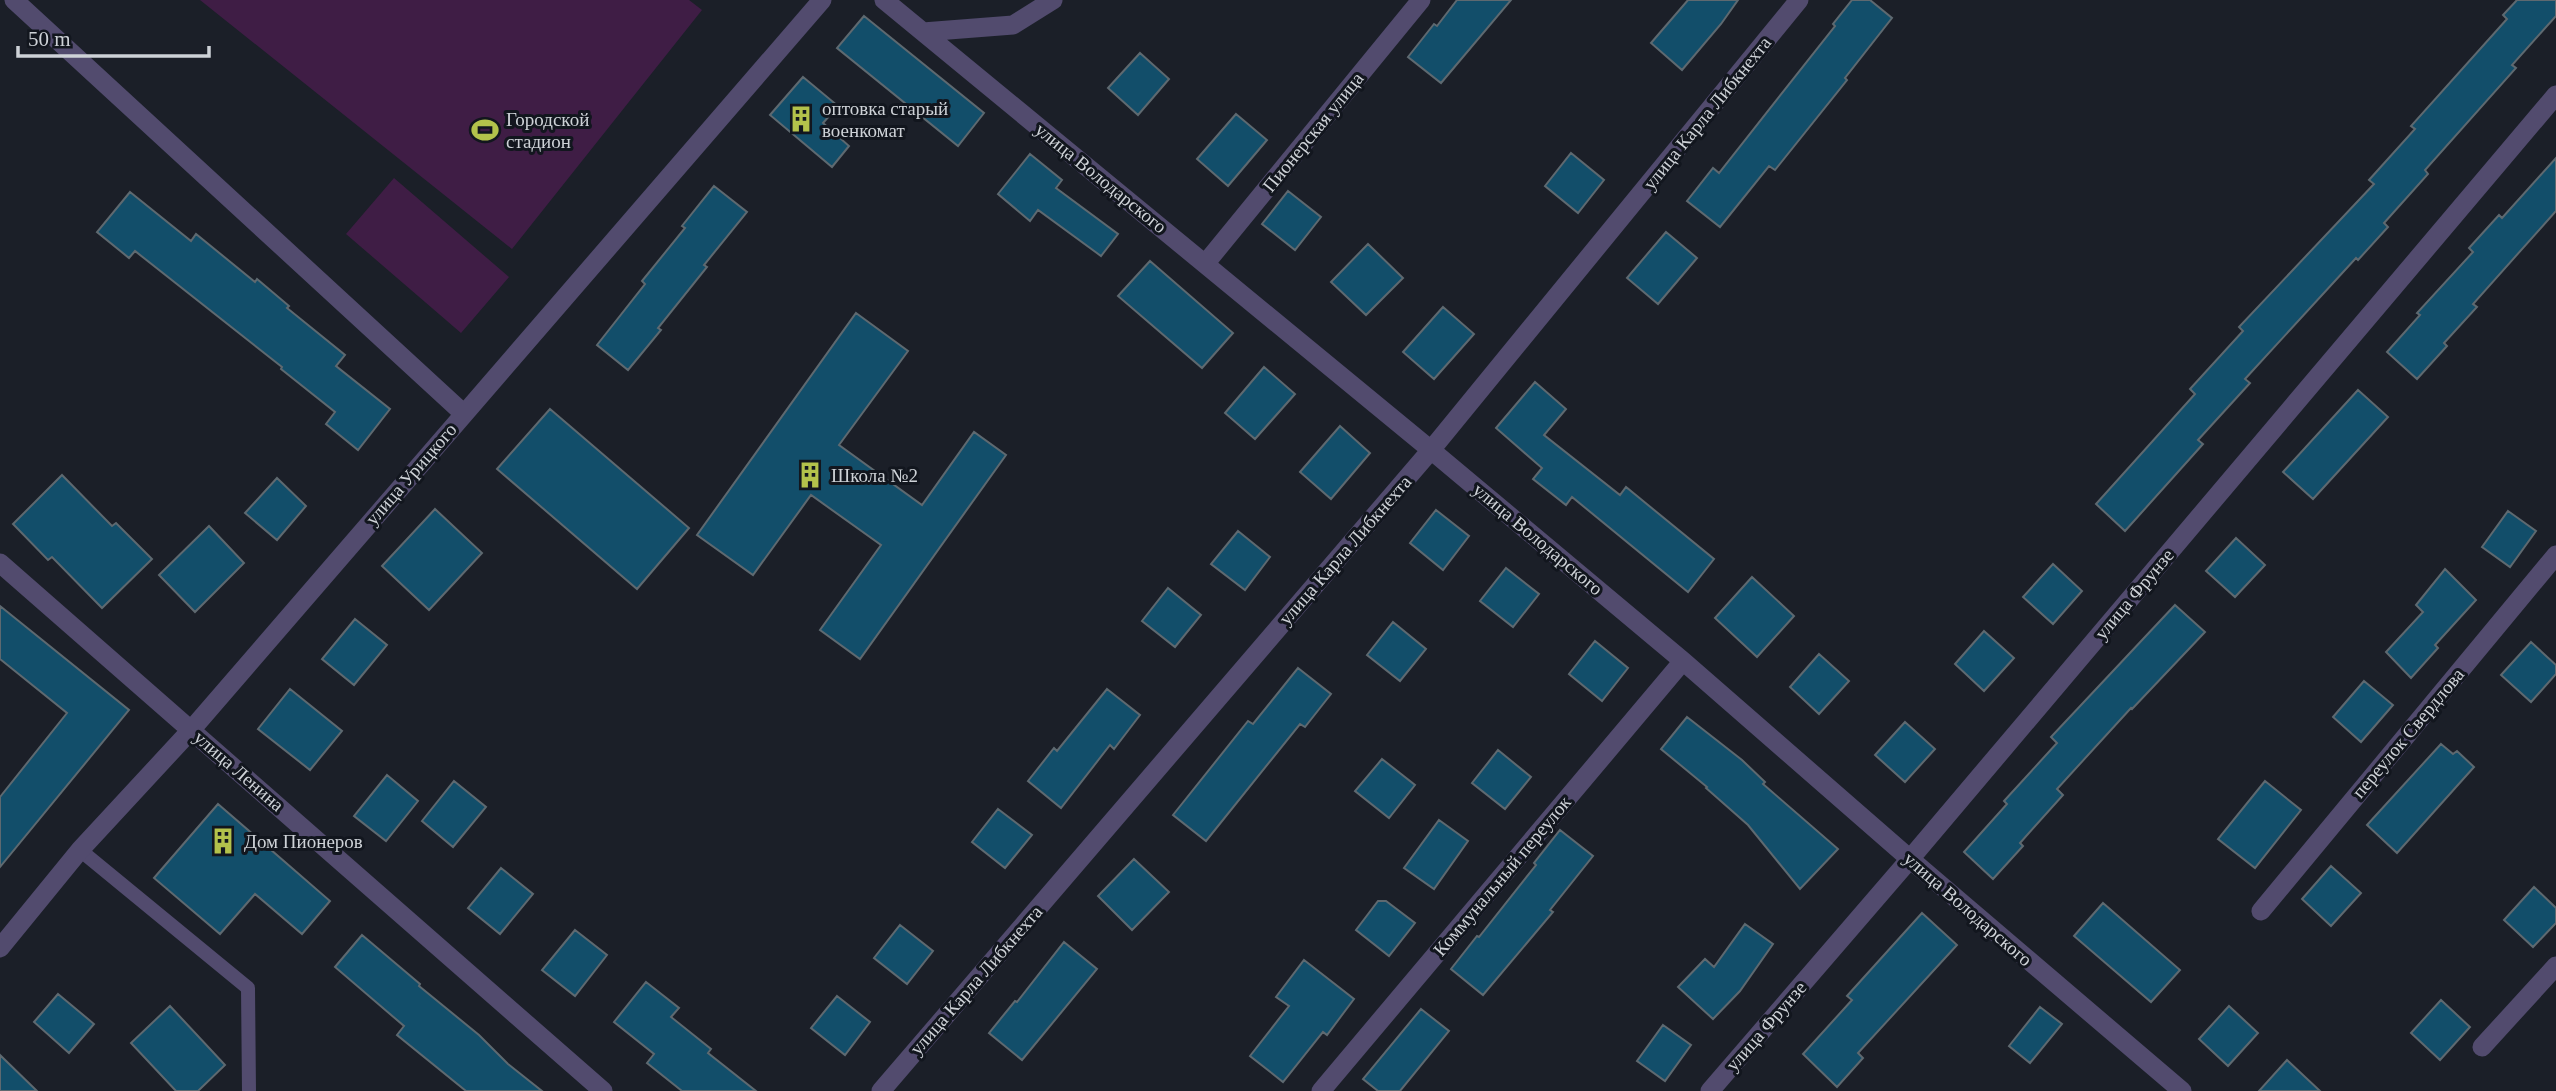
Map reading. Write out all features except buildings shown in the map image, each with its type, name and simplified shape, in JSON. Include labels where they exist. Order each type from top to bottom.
[{"type":"street","points":[[14,0],[463,414]]},
{"type":"street","name":"улица Урицкого","points":[[0,948],[80,850],[192,729],[822,0]]},
{"type":"street","name":"улица Володарского","points":[[884,0],[1683,661],[2182,1091]]},
{"type":"street","points":[[923,32],[1013,25],[1053,0]]},
{"type":"street","name":"Пионерская улица","points":[[1205,264],[1421,0]]},
{"type":"street","name":"улица Карла Либкнехта","points":[[881,1091],[1431,450],[1799,0]]},
{"type":"street","name":"улица Фрунзе","points":[[1710,1091],[1910,859],[2556,95]]},
{"type":"street","name":"переулок Свердлова","points":[[2261,911],[2556,555]]},
{"type":"street","name":"улица Ленина","points":[[0,564],[192,729],[603,1091]]},
{"type":"street","name":"Коммунальный переулок","points":[[1321,1091],[1683,661]]},
{"type":"street","points":[[2482,1047],[2556,966]]},
{"type":"lane","points":[[80,850],[248,988],[249,1091]]},
{"type":"shaded area","name":"Городской стадион","points":[[200,0],[689,0],[702,10],[512,249]]},
{"type":"shaded area","points":[[394,178],[509,277],[461,333],[346,234]]},
{"type":"place","name":"оптовка старый военкомат","points":[[801,119]]},
{"type":"place","name":"Городской стадион","points":[[485,130]]},
{"type":"place","name":"Школа №2","points":[[810,475]]},
{"type":"place","name":"Дом Пионеров","points":[[223,841]]}]
